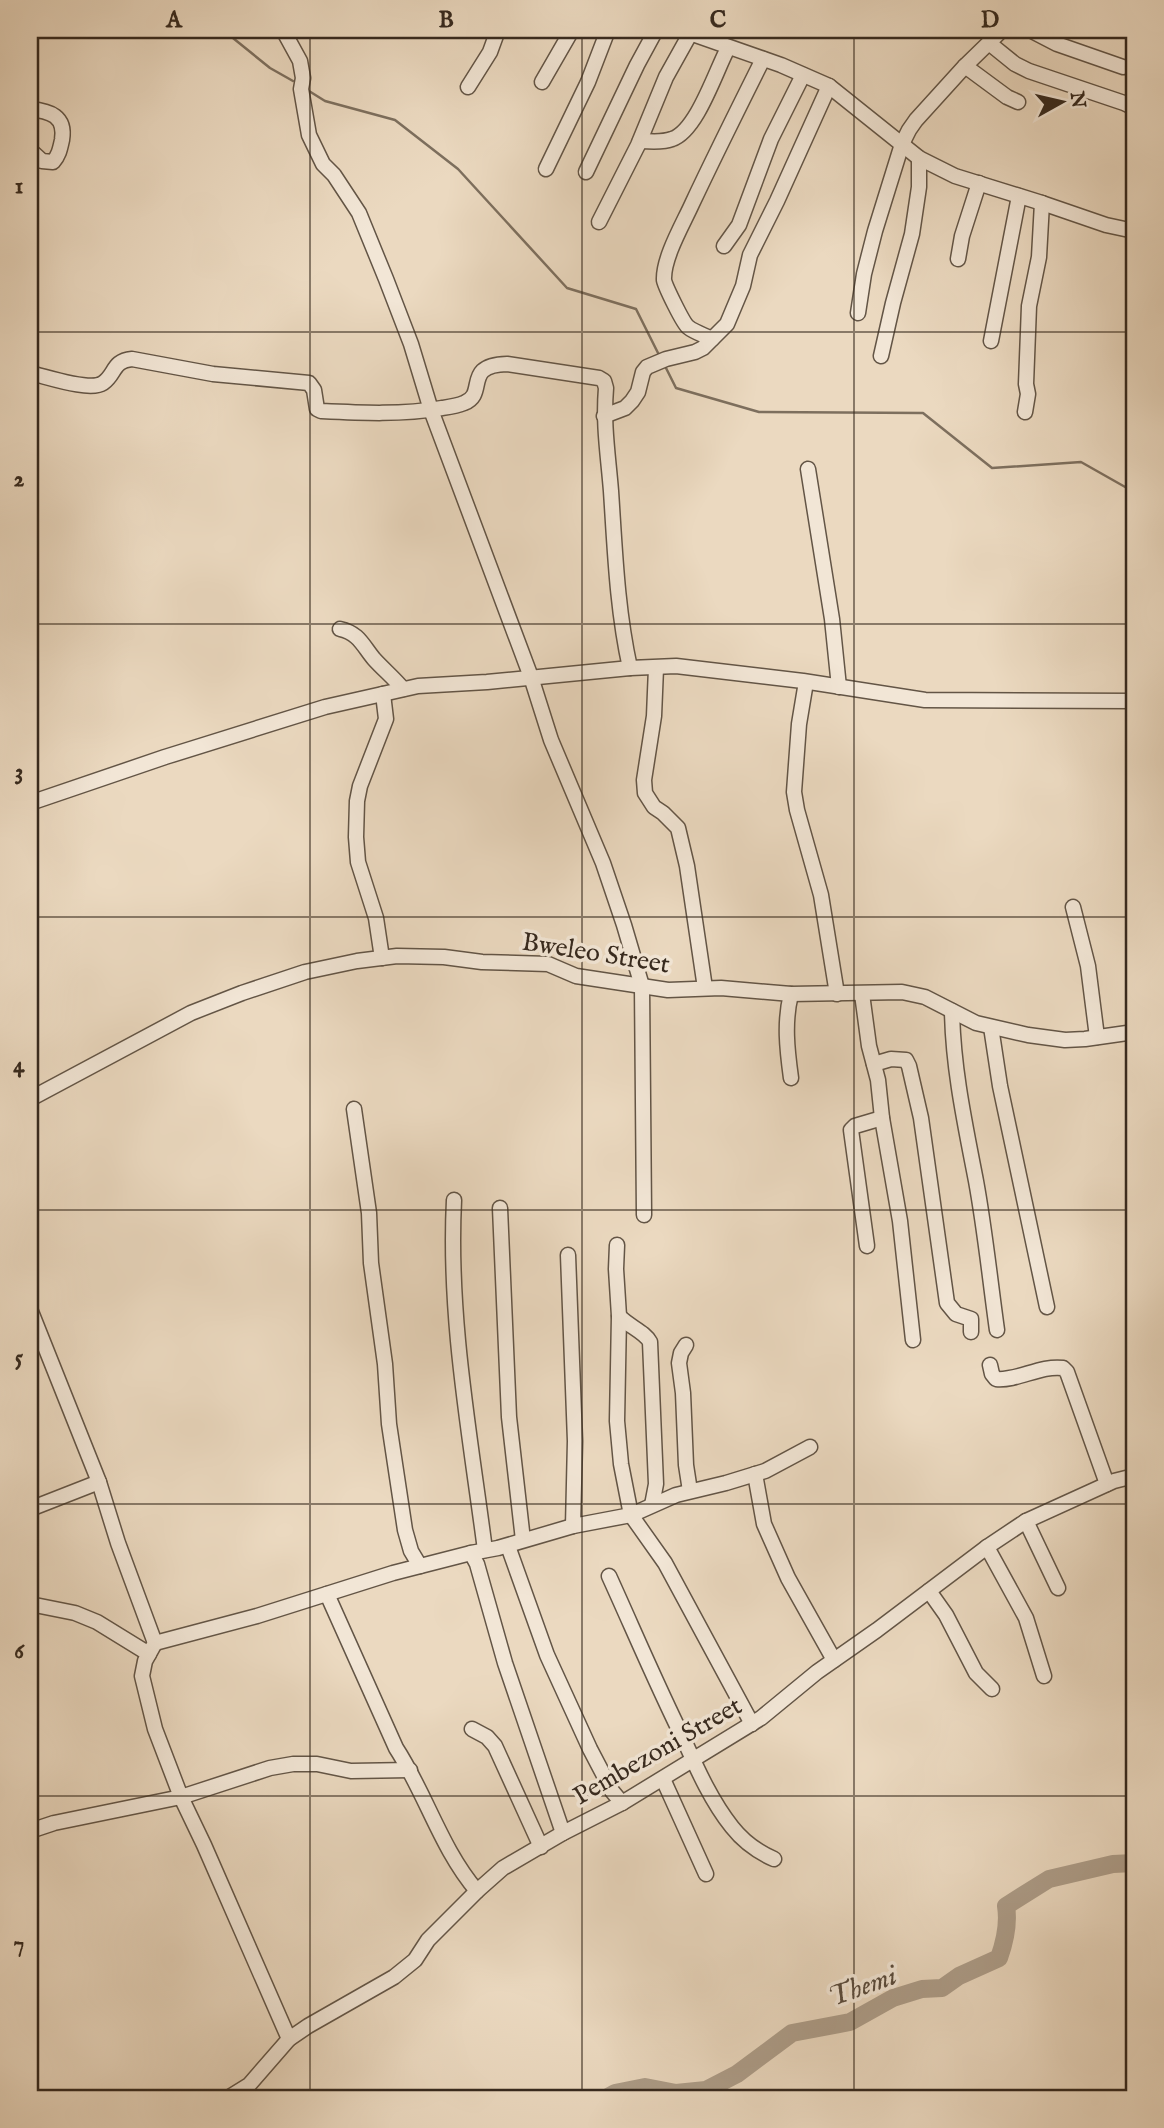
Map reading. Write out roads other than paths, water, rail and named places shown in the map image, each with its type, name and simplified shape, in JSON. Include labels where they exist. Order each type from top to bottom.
[{"type":"street","points":[[283,30],[300,61],[303,78],[301,89],[309,135],[323,164],[334,175],[359,213],[411,344],[431,410],[531,677],[551,740],[603,863],[624,925],[642,986],[644,1215]]},
{"type":"street","points":[[468,87],[490,52],[498,30]]},
{"type":"street","points":[[542,82],[572,30]]},
{"type":"street","points":[[546,169],[588,82],[608,30]]},
{"type":"street","points":[[586,172],[656,30]]},
{"type":"street","points":[[1030,30],[1057,44],[1123,67]]},
{"type":"street","points":[[599,222],[640,141],[685,32],[763,58],[829,86],[919,158],[955,176],[1106,225],[1134,231]]},
{"type":"street","points":[[858,313],[869,253],[902,144],[916,120],[994,35],[1015,64],[1134,108]]},
{"type":"street","points":[[640,141],[671,140],[687,128],[728,48]]},
{"type":"street","points":[[712,339],[682,322],[677,306],[665,286],[666,265],[763,58]]},
{"type":"street","points":[[965,66],[1006,97],[1018,102]]},
{"type":"street","points":[[724,246],[739,225],[771,139],[803,75]]},
{"type":"street","points":[[604,416],[625,408],[632,401],[647,367],[695,352],[727,324],[743,286],[750,255],[829,86]]},
{"type":"street","points":[[30,110],[51,114],[60,120],[63,130],[58,156],[53,162],[42,161],[30,150]]},
{"type":"street","points":[[881,356],[912,234],[919,187],[919,158]]},
{"type":"street","points":[[957,259],[979,183]]},
{"type":"street","points":[[991,341],[1019,196]]},
{"type":"street","points":[[1025,412],[1028,394],[1026,384],[1029,306],[1038,257],[1042,203]]},
{"type":"street","points":[[30,373],[80,385],[98,386],[118,364],[132,359],[214,374],[309,383],[314,390],[317,409],[321,411],[388,413],[431,410],[466,403],[473,398],[480,372],[496,364],[600,378],[606,388],[604,416],[617,590],[631,668]]},
{"type":"street","points":[[808,468],[832,620],[839,687]]},
{"type":"street","points":[[340,629],[349,631],[361,640],[371,656],[403,689]]},
{"type":"street","points":[[30,803],[164,757],[300,715],[418,686],[676,666],[925,700],[1134,701]]},
{"type":"street","points":[[656,667],[654,716],[644,780],[645,793],[654,807],[678,828],[705,988]]},
{"type":"street","points":[[806,682],[796,753],[794,792],[821,895],[837,994]]},
{"type":"street","points":[[382,958],[376,918],[358,862],[356,837],[360,786],[386,719],[383,694]]},
{"type":"street","points":[[1073,907],[1088,965],[1097,1037]]},
{"type":"street","name":"Bweleo Street","points":[[30,1099],[191,1013],[305,972],[382,958],[444,957],[482,962],[548,964],[576,976],[668,990],[705,988],[837,994],[902,992],[925,997],[976,1023],[1028,1035],[1065,1040],[1134,1032]]},
{"type":"street","points":[[790,993],[786,1029],[791,1079]]},
{"type":"street","points":[[862,994],[900,1221],[913,1340]]},
{"type":"street","points":[[952,1011],[955,1074],[976,1184],[998,1330]]},
{"type":"street","points":[[992,1027],[1000,1086],[1047,1307]]},
{"type":"street","points":[[874,1064],[899,1058],[906,1059],[909,1066],[921,1118],[947,1303],[956,1314],[971,1320],[971,1332]]},
{"type":"street","points":[[354,1109],[369,1213],[371,1263],[384,1351],[389,1424],[405,1530],[419,1566]]},
{"type":"street","points":[[867,1246],[851,1130],[882,1118]]},
{"type":"street","points":[[454,1200],[454,1303],[478,1551],[477,1564],[505,1663],[563,1833]]},
{"type":"street","points":[[500,1208],[509,1417],[523,1540]]},
{"type":"street","points":[[617,1245],[617,1421],[624,1483],[631,1515],[666,1563],[752,1724]]},
{"type":"street","points":[[568,1255],[575,1441],[573,1526]]},
{"type":"street","points":[[30,1310],[99,1482],[152,1649]]},
{"type":"street","points":[[619,1316],[635,1330],[646,1334],[650,1342],[656,1485],[652,1505]]},
{"type":"street","points":[[686,1345],[679,1363],[690,1491]]},
{"type":"street","points":[[990,1365],[992,1374],[996,1379],[1002,1380],[1063,1368],[1067,1372],[1107,1484]]},
{"type":"street","points":[[289,2039],[180,1797],[155,1729],[142,1676],[145,1661],[152,1649],[419,1566],[508,1546],[573,1526],[631,1515],[690,1491],[765,1471],[810,1447]]},
{"type":"street","points":[[755,1474],[764,1524],[789,1578],[834,1660]]},
{"type":"street","name":"Pembezoni Street","points":[[228,2098],[249,2085],[289,2039],[394,1977],[415,1959],[428,1940],[477,1891],[503,1868],[622,1803],[752,1724],[834,1660],[1026,1521],[1107,1484],[1134,1476]]},
{"type":"street","points":[[30,1508],[99,1482]]},
{"type":"street","points":[[1026,1521],[1058,1588]]},
{"type":"street","points":[[508,1546],[547,1655],[590,1749],[612,1791],[622,1803]]},
{"type":"street","points":[[987,1547],[1026,1618],[1044,1676]]},
{"type":"street","points":[[609,1576],[693,1760],[732,1827],[760,1853],[774,1860]]},
{"type":"street","points":[[929,1591],[946,1615],[976,1673],[992,1689]]},
{"type":"street","points":[[327,1594],[396,1748],[410,1770],[460,1872],[477,1891]]},
{"type":"street","points":[[30,1604],[75,1613],[152,1649]]},
{"type":"street","points":[[472,1729],[487,1737],[495,1746],[541,1847]]},
{"type":"street","points":[[30,1831],[54,1823],[180,1797],[293,1763],[317,1764],[351,1771],[410,1770]]},
{"type":"street","points":[[663,1779],[706,1874]]},
{"type":"waterway","points":[[223,30],[270,68],[293,81]]},
{"type":"waterway","points":[[309,91],[325,101],[395,120],[458,169],[567,288],[636,309],[658,353]]},
{"type":"waterway","points":[[666,368],[676,388],[759,412],[923,413],[992,468],[1081,462],[1134,492]]},
{"type":"waterway","name":"Themi","points":[[606,2098],[615,2093],[645,2087],[676,2093],[706,2090],[737,2074],[792,2033],[850,2022],[893,1998],[922,1989],[942,1988],[959,1976],[999,1958],[1006,1932],[1006,1906],[1049,1879],[1113,1864],[1134,1863]]}]
